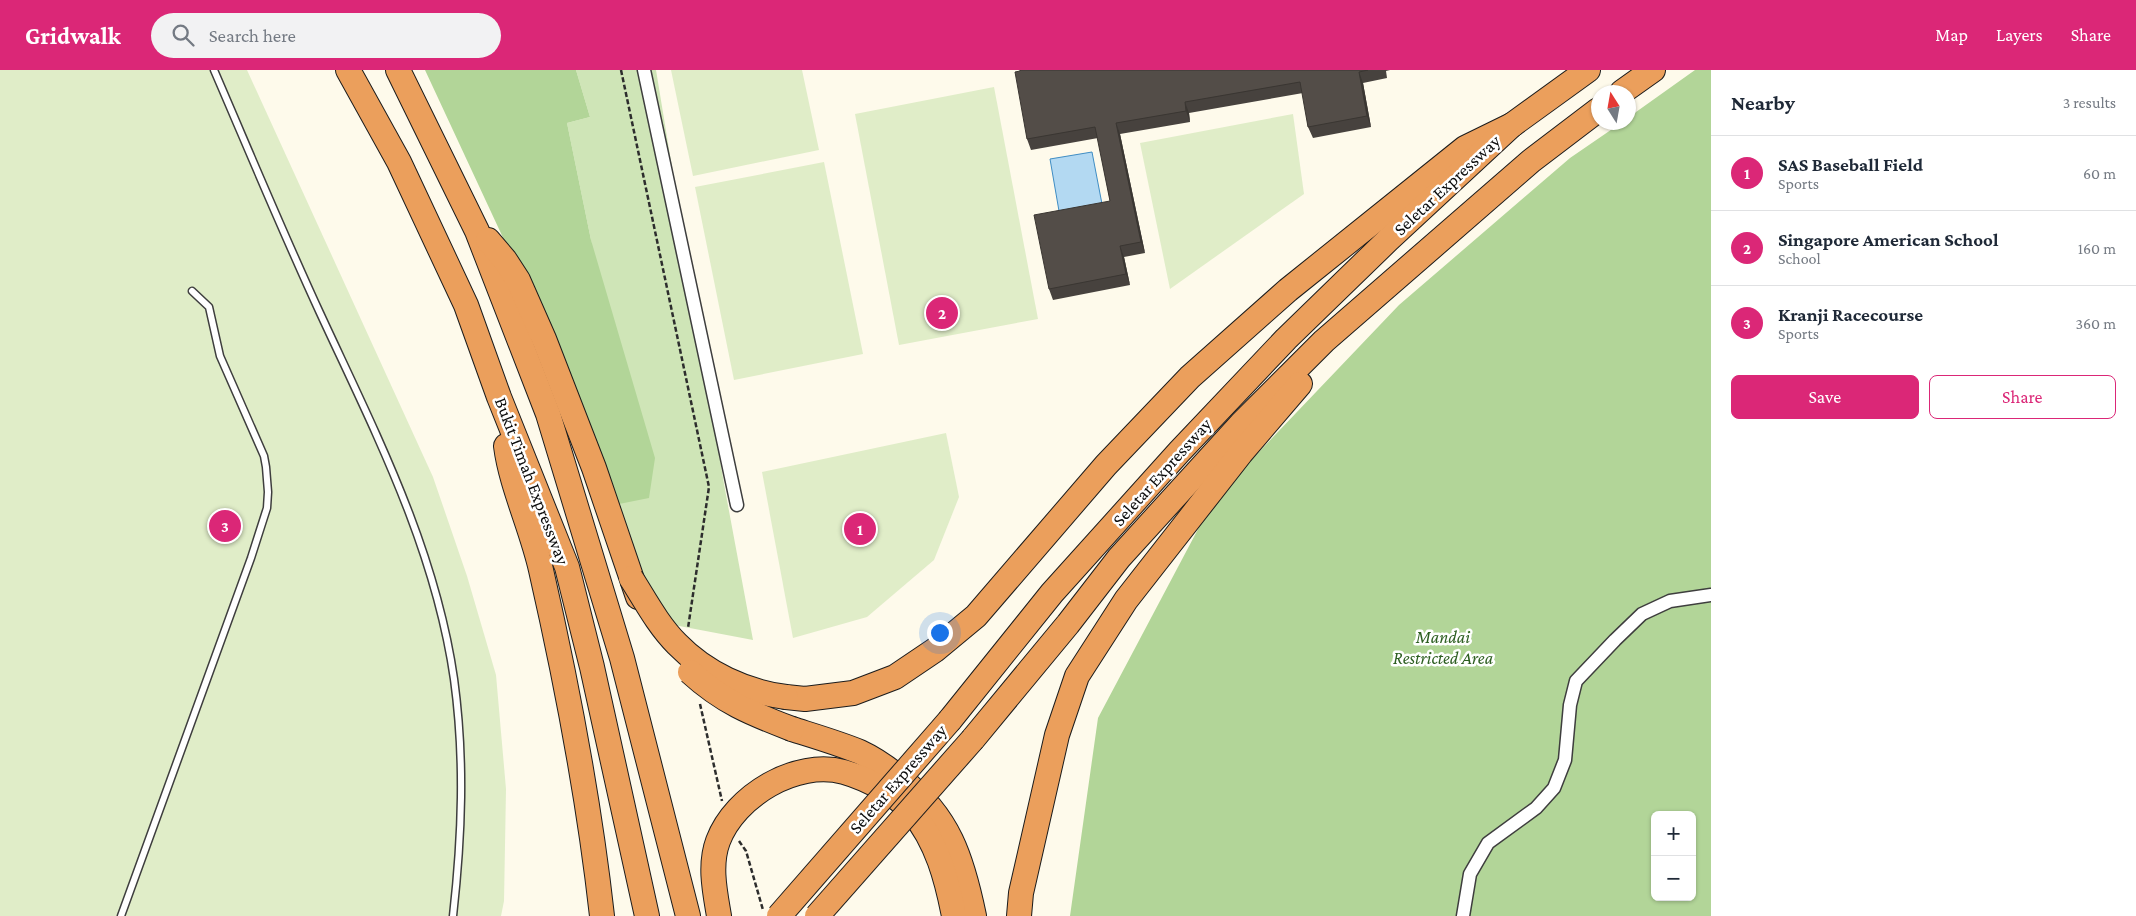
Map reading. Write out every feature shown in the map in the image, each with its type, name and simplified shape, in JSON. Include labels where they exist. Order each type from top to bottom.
[{"type":"highway","name":"Bukit Timah Expressway","points":[[348,70],[399,162],[466,305],[499,397],[567,567],[592,666],[647,916]]},
{"type":"highway","name":"Bukit Timah Expressway","points":[[398,70],[477,231],[548,414],[622,658],[688,916]]},
{"type":"highway","name":"Seletar Expressway","points":[[779,916],[950,720],[1052,593],[1179,452],[1293,332],[1389,239],[1512,125],[1588,70]]},
{"type":"highway","points":[[1632,85],[1653,70]]},
{"type":"highway","name":"Seletar Expressway","points":[[817,916],[973,739],[1125,551],[1241,424],[1324,341],[1531,160],[1591,115]]},
{"type":"highway","points":[[631,578],[663,628],[676,644],[711,671],[738,684],[767,694],[804,699],[853,693],[895,678],[935,650],[976,616],[1106,465],[1190,377],[1288,290],[1465,148],[1512,125]]},
{"type":"highway","points":[[477,231],[496,248],[518,280],[544,339],[594,468],[631,578],[652,627],[670,650],[708,689],[745,711],[861,753],[889,768],[915,790],[932,807],[945,825],[956,849],[974,916]]},
{"type":"highway","points":[[1019,916],[1027,863],[1057,734],[1077,676],[1126,600],[1241,453],[1299,387],[1324,341]]},
{"type":"highway","points":[[499,397],[507,452],[540,566],[570,699],[587,799],[602,916]]},
{"type":"highway","points":[[719,916],[713,879],[714,860],[718,842],[725,826],[738,809],[765,787],[783,778],[804,772],[823,770],[843,772],[877,785],[912,812],[936,848],[950,894],[954,916]]},
{"type":"highway","points":[[1027,863],[1034,887],[1031,916]]},
{"type":"street","points":[[644,70],[737,505]]},
{"type":"street","points":[[1463,916],[1470,874],[1488,843],[1536,808],[1554,788],[1565,760],[1570,705],[1576,681],[1642,614],[1670,601],[1711,595]]},
{"type":"lane","points":[[214,70],[319,311],[388,457],[422,546],[437,600],[454,678],[462,770],[460,847],[453,916]]},
{"type":"lane","points":[[121,916],[251,558],[266,508],[268,478],[264,456],[222,362],[209,307],[192,291]]},
{"type":"path","points":[[622,70],[709,487],[688,631]]},
{"type":"path","points":[[699,696],[725,808]]},
{"type":"path","points":[[734,834],[746,851],[764,916]]},
{"type":"green space","points":[[0,70],[247,70],[433,477],[467,576],[496,675],[506,789],[504,901],[501,916],[0,916]]},
{"type":"green space","points":[[425,70],[576,70],[590,117],[567,123],[591,240],[655,458],[649,498],[619,504],[564,369]]},
{"type":"green space","points":[[576,70],[656,70],[724,484],[753,640],[674,625],[637,572],[619,504],[591,240],[567,123],[590,117]]},
{"type":"green space","points":[[671,70],[802,70],[819,150],[693,176]]},
{"type":"green space","name":"Mandai Restricted Area","points":[[1695,70],[1711,70],[1711,916],[1070,916],[1098,718],[1214,499],[1399,305],[1570,158],[1611,130],[1636,130],[1636,112]]},
{"type":"green space","points":[[994,87],[1038,319],[899,345],[855,114]]},
{"type":"green space","points":[[1293,114],[1304,194],[1170,289],[1140,143]]},
{"type":"green space","points":[[824,162],[863,354],[734,380],[695,187]]},
{"type":"green space","points":[[946,433],[959,497],[934,560],[867,617],[793,638],[762,472]]},
{"type":"water","points":[[1092,152],[1102,204],[1059,211],[1050,159]]},
{"type":"building","points":[[1020,70],[1368,70],[1359,72],[1367,116],[1308,127],[1300,82],[1185,102],[1186,111],[1116,123],[1141,242],[1120,246],[1126,274],[1049,289],[1034,215],[1110,201],[1095,127],[1027,139],[1015,72]]},
{"type":"place","name":"Singapore American School","points":[[942,313]]},
{"type":"place","name":"Kranji Racecourse","points":[[225,526]]},
{"type":"place","name":"SAS Baseball Field","points":[[860,529]]}]
